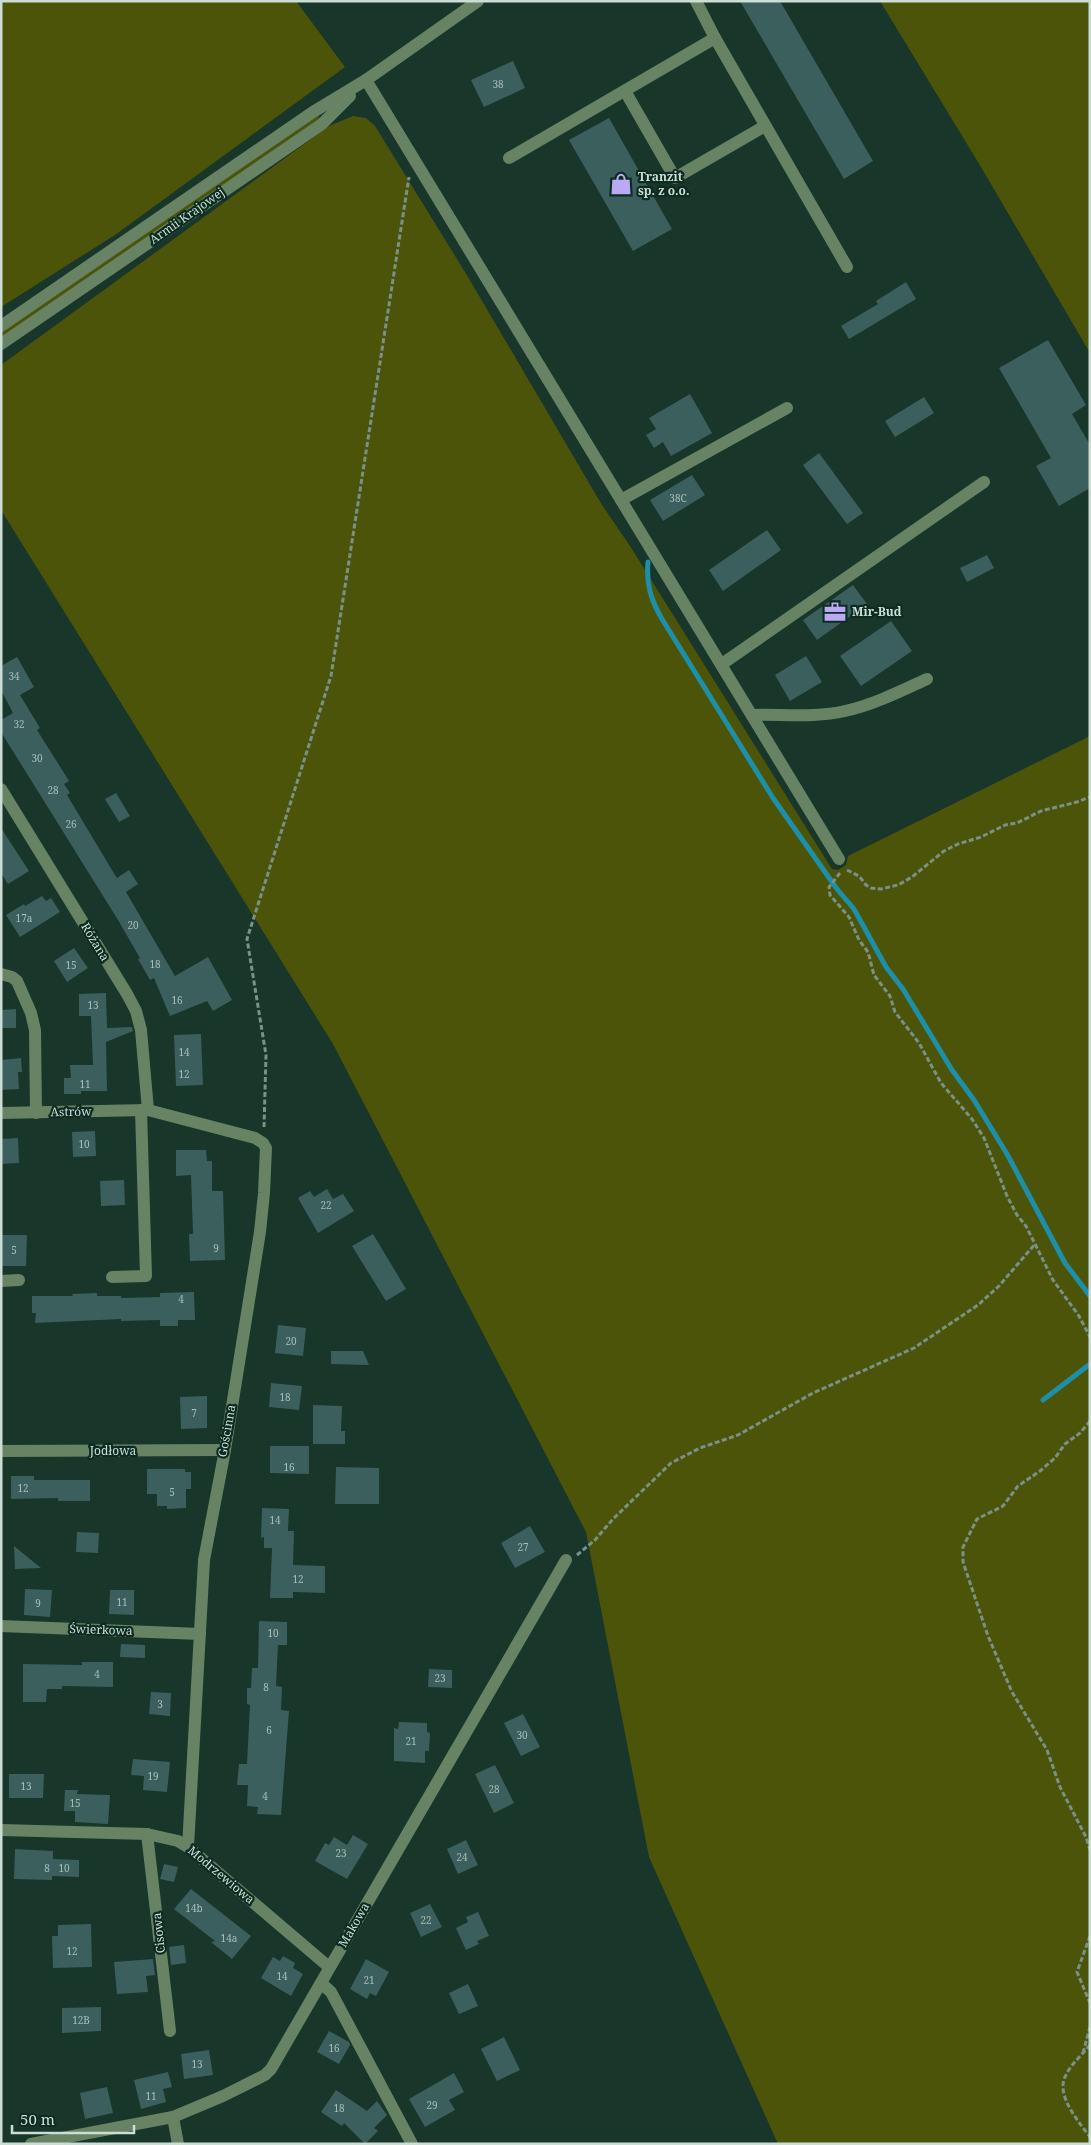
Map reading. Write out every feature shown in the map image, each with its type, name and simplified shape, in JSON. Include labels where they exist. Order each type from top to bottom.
[{"type":"street","name":"Armii Krajowej","points":[[1,326],[314,112],[366,80],[478,1]]},
{"type":"street","points":[[696,1],[715,38],[847,267]]},
{"type":"street","points":[[508,158],[715,38]]},
{"type":"street","name":"Armii Krajowej","points":[[1,344],[322,124],[366,80]]},
{"type":"street","points":[[366,80],[839,859]]},
{"type":"street","points":[[625,90],[675,178],[765,126]]},
{"type":"street","points":[[621,500],[787,408]]},
{"type":"street","points":[[722,664],[984,482]]},
{"type":"street","points":[[752,715],[820,714],[844,711],[869,704],[927,679]]},
{"type":"street","name":"Różana","points":[[1,789],[127,994],[136,1012],[141,1030],[146,1276],[112,1277]]},
{"type":"street","points":[[1,974],[12,977],[17,981],[31,1014],[35,1030],[36,1113]]},
{"type":"street","points":[[144,1110],[255,1138],[263,1143]]},
{"type":"street","name":"Astrów","points":[[1,1113],[144,1110]]},
{"type":"street","name":"Gościnna","points":[[188,1847],[204,1560],[224,1450],[262,1212],[266,1156],[263,1143]]},
{"type":"street","points":[[1,1281],[19,1280]]},
{"type":"street","name":"Jodłowa","points":[[1,1451],[224,1450]]},
{"type":"street","name":"Makowa","points":[[30,2144],[173,2117],[223,2096],[265,2075],[271,2069],[566,1560]]},
{"type":"street","name":"Świerkowa","points":[[1,1626],[200,1634]]},
{"type":"street","name":"Modrzewiowa","points":[[1,1830],[147,1834],[178,1841],[188,1847],[330,1967]]},
{"type":"street","name":"Cisowa","points":[[147,1834],[170,2031]]},
{"type":"street","points":[[321,1983],[331,1992],[412,2144]]},
{"type":"street","points":[[173,2117],[178,2144]]},
{"type":"path","points":[[263,1143],[266,1055],[247,939],[331,676],[412,155]]},
{"type":"path","points":[[1090,797],[1041,811],[1017,823],[1005,825],[981,837],[958,844],[898,885],[881,889],[871,888],[859,876],[844,868],[828,891],[849,917],[859,940],[868,952],[874,975],[890,996],[895,1012],[919,1042],[941,1083],[968,1114],[984,1138],[1007,1196],[1035,1244],[1053,1280],[1066,1296],[1090,1337]]},
{"type":"path","points":[[566,1560],[578,1554],[595,1540],[613,1519],[671,1463],[700,1448],[738,1435],[813,1393],[914,1348],[978,1305],[999,1286],[1035,1244]]},
{"type":"path","points":[[1090,1421],[1080,1433],[1065,1444],[1055,1458],[1018,1486],[1003,1506],[977,1519],[963,1547],[963,1562],[988,1636],[1012,1692],[1047,1750],[1060,1787],[1086,1837],[1090,1850]]},
{"type":"path","points":[[1090,1936],[1077,1972],[1090,2003]]},
{"type":"path","points":[[1082,2056],[1090,2027]]},
{"type":"path","points":[[1090,2046],[1065,2075],[1062,2084],[1066,2098],[1076,2118],[1090,2137]]},
{"type":"green space","points":[[1,1],[296,1],[345,67],[115,235],[1,307]]},
{"type":"green space","points":[[880,1],[1090,1],[1090,353],[981,167]]},
{"type":"green space","points":[[319,116],[319,119],[1,338],[1,333]]},
{"type":"green space","points":[[353,116],[366,118],[375,126],[468,277],[602,505],[630,546],[832,869],[838,870],[846,865],[848,856],[1090,736],[1090,2144],[778,2144],[649,1857],[586,1532],[333,1044],[1,510],[1,365],[329,126]]},
{"type":"building","points":[[740,1],[780,1],[873,161],[844,179]]},
{"type":"building","points":[[513,61],[525,88],[484,107],[471,80]]},
{"type":"building","name":"Tranzit sp. z o.o.","points":[[609,118],[672,229],[633,251],[569,140]]},
{"type":"building","points":[[906,282],[916,299],[849,339],[841,326],[878,304],[876,301]]},
{"type":"building","points":[[1048,340],[1086,405],[1072,414],[1090,445],[1090,488],[1059,506],[1036,466],[1051,458],[999,368]]},
{"type":"building","points":[[690,394],[712,433],[671,456],[663,442],[654,448],[646,435],[656,429],[649,418]]},
{"type":"building","points":[[924,397],[934,413],[895,437],[885,421]]},
{"type":"building","points":[[819,453],[863,513],[847,524],[803,465]]},
{"type":"building","points":[[692,475],[705,495],[663,521],[650,500]]},
{"type":"building","points":[[767,530],[781,550],[723,591],[709,570]]},
{"type":"building","points":[[987,555],[994,568],[967,582],[960,568]]},
{"type":"building","name":"Mir-Bud","points":[[853,585],[867,604],[817,640],[803,620]]},
{"type":"building","points":[[891,621],[912,651],[861,686],[840,656]]},
{"type":"building","points":[[806,656],[822,682],[790,701],[775,675]]},
{"type":"building","points":[[17,657],[34,687],[20,695],[40,728],[37,730],[69,781],[64,784],[70,793],[67,795],[117,878],[129,870],[138,884],[126,892],[175,976],[208,957],[232,1000],[213,1011],[207,1001],[170,1016],[154,978],[150,980],[138,959],[140,958],[118,920],[1,732],[1,720],[13,713],[1,690],[1,666]]},
{"type":"building","points":[[116,793],[130,816],[119,822],[105,799]]},
{"type":"building","points":[[1,828],[29,871],[8,884],[1,873]]},
{"type":"building","points":[[42,896],[46,901],[51,898],[60,912],[20,937],[6,915]]},
{"type":"building","points":[[74,948],[88,968],[67,982],[54,961]]},
{"type":"building","points":[[106,993],[107,1028],[132,1027],[133,1031],[106,1042],[107,1091],[81,1091],[81,1094],[64,1094],[64,1078],[71,1078],[70,1065],[93,1065],[91,1016],[79,1016],[79,994]]},
{"type":"building","points":[[16,1009],[16,1028],[1,1028],[1,1010]]},
{"type":"building","points":[[201,1034],[203,1085],[176,1086],[174,1035]]},
{"type":"building","points":[[21,1058],[22,1072],[18,1072],[19,1089],[1,1090],[1,1060]]},
{"type":"building","points":[[95,1131],[96,1156],[73,1157],[72,1132]]},
{"type":"building","points":[[18,1138],[19,1163],[1,1164],[1,1139]]},
{"type":"building","points":[[176,1150],[206,1150],[207,1161],[212,1161],[212,1191],[223,1191],[225,1260],[190,1261],[189,1234],[193,1234],[191,1175],[176,1176]]},
{"type":"building","points":[[124,1180],[125,1205],[101,1206],[100,1181]]},
{"type":"building","points":[[327,1189],[333,1199],[343,1194],[354,1211],[318,1233],[298,1198],[310,1191],[314,1197]]},
{"type":"building","points":[[373,1234],[406,1289],[386,1301],[352,1246]]},
{"type":"building","points":[[1,1235],[27,1235],[26,1266],[1,1266]]},
{"type":"building","points":[[194,1292],[195,1320],[178,1320],[178,1326],[160,1326],[160,1320],[121,1321],[121,1319],[35,1323],[36,1313],[32,1313],[32,1296],[73,1296],[72,1294],[97,1293],[97,1296],[121,1296],[121,1298],[160,1297],[160,1293]]},
{"type":"building","points":[[278,1325],[306,1328],[303,1356],[275,1353]]},
{"type":"building","points":[[331,1351],[363,1351],[369,1365],[331,1364]]},
{"type":"building","points":[[271,1383],[302,1386],[299,1410],[269,1407]]},
{"type":"building","points":[[207,1396],[207,1428],[181,1429],[180,1397]]},
{"type":"building","points":[[313,1405],[342,1406],[341,1431],[345,1431],[345,1444],[313,1444]]},
{"type":"building","points":[[270,1446],[309,1446],[309,1474],[270,1473]]},
{"type":"building","points":[[336,1467],[379,1468],[379,1504],[335,1504]]},
{"type":"building","points":[[147,1469],[185,1469],[185,1472],[191,1472],[191,1489],[186,1489],[186,1508],[167,1509],[167,1506],[157,1506],[157,1494],[147,1494]]},
{"type":"building","points":[[11,1476],[34,1476],[34,1480],[90,1480],[90,1501],[58,1501],[58,1498],[11,1499]]},
{"type":"building","points":[[262,1508],[289,1509],[288,1531],[294,1531],[293,1565],[325,1566],[325,1593],[293,1592],[293,1598],[270,1598],[272,1548],[264,1548],[264,1537],[261,1538]]},
{"type":"building","points":[[530,1526],[545,1552],[515,1568],[501,1543]]},
{"type":"building","points":[[77,1532],[99,1533],[98,1553],[76,1552]]},
{"type":"building","points":[[14,1546],[41,1568],[15,1569]]},
{"type":"building","points":[[25,1589],[52,1590],[50,1617],[24,1615]]},
{"type":"building","points":[[110,1590],[134,1590],[134,1615],[109,1614]]},
{"type":"building","points":[[259,1621],[287,1622],[287,1645],[278,1645],[276,1686],[282,1687],[281,1710],[289,1711],[281,1815],[257,1814],[258,1807],[247,1806],[248,1785],[237,1785],[239,1764],[247,1764],[250,1705],[247,1704],[247,1688],[251,1688],[252,1668],[258,1668]]},
{"type":"building","points":[[121,1644],[145,1645],[145,1658],[120,1657]]},
{"type":"building","points":[[82,1662],[113,1662],[113,1687],[62,1686],[62,1689],[47,1689],[46,1702],[23,1702],[23,1664],[82,1665]]},
{"type":"building","points":[[429,1669],[452,1670],[452,1688],[428,1687]]},
{"type":"building","points":[[151,1692],[171,1693],[170,1716],[149,1714]]},
{"type":"building","points":[[523,1714],[540,1747],[521,1756],[504,1723]]},
{"type":"building","points":[[399,1722],[427,1723],[427,1732],[430,1733],[429,1751],[425,1751],[425,1763],[394,1761],[394,1728],[398,1729]]},
{"type":"building","points":[[133,1759],[170,1762],[167,1792],[143,1790],[144,1776],[131,1775]]},
{"type":"building","points":[[495,1765],[514,1803],[494,1813],[475,1774]]},
{"type":"building","points":[[9,1774],[44,1774],[43,1798],[9,1798]]},
{"type":"building","points":[[65,1790],[78,1790],[77,1794],[110,1795],[108,1824],[75,1822],[75,1811],[64,1811]]},
{"type":"building","points":[[353,1835],[368,1844],[347,1879],[315,1861],[325,1843],[329,1845],[334,1837],[347,1845]]},
{"type":"building","points":[[466,1840],[478,1865],[458,1874],[447,1849]]},
{"type":"building","points":[[15,1849],[53,1851],[53,1859],[79,1860],[79,1877],[52,1876],[52,1880],[14,1879]]},
{"type":"building","points":[[164,1864],[178,1867],[174,1882],[160,1879]]},
{"type":"building","points":[[191,1889],[251,1936],[232,1959],[211,1942],[215,1941],[174,1909]]},
{"type":"building","points":[[430,1904],[442,1927],[421,1937],[410,1913]]},
{"type":"building","points":[[478,1912],[489,1936],[477,1941],[479,1944],[466,1950],[456,1928],[468,1922],[466,1917]]},
{"type":"building","points":[[91,1924],[92,1967],[53,1968],[52,1936],[58,1936],[58,1925]]},
{"type":"building","points":[[184,1945],[186,1963],[171,1965],[169,1947]]},
{"type":"building","points":[[283,1956],[295,1963],[293,1968],[303,1974],[291,1996],[261,1978],[273,1957],[280,1961]]},
{"type":"building","points":[[153,1959],[155,1975],[146,1976],[148,1992],[117,1994],[114,1962]]},
{"type":"building","points":[[366,1959],[389,1972],[376,1996],[370,1993],[367,1999],[350,1989]]},
{"type":"building","points":[[468,1984],[478,2006],[459,2014],[449,1993]]},
{"type":"building","points":[[101,2007],[101,2031],[62,2033],[62,2008]]},
{"type":"building","points":[[329,2031],[349,2042],[350,2045],[339,2064],[317,2052]]},
{"type":"building","points":[[504,2037],[520,2070],[497,2081],[481,2049]]},
{"type":"building","points":[[209,2050],[213,2075],[184,2079],[181,2054]]},
{"type":"building","points":[[168,2072],[172,2087],[163,2089],[166,2102],[141,2109],[134,2080]]},
{"type":"building","points":[[454,2073],[464,2092],[449,2100],[455,2110],[425,2127],[409,2099]]},
{"type":"building","points":[[107,2087],[113,2113],[85,2119],[80,2093]]},
{"type":"building","points":[[336,2090],[367,2111],[377,2101],[387,2115],[374,2128],[378,2131],[365,2144],[344,2123],[342,2126],[321,2112]]},
{"type":"waterway","points":[[648,562],[650,592],[662,619],[773,798],[837,889],[854,909],[886,967],[903,989],[952,1070],[974,1100],[1007,1154],[1065,1263],[1090,1296]]},
{"type":"waterway","points":[[1043,1400],[1090,1364]]},
{"type":"place","name":"Tranzit sp. z o.o.","points":[[621,184]]},
{"type":"place","name":"Mir-Bud","points":[[835,612]]}]
